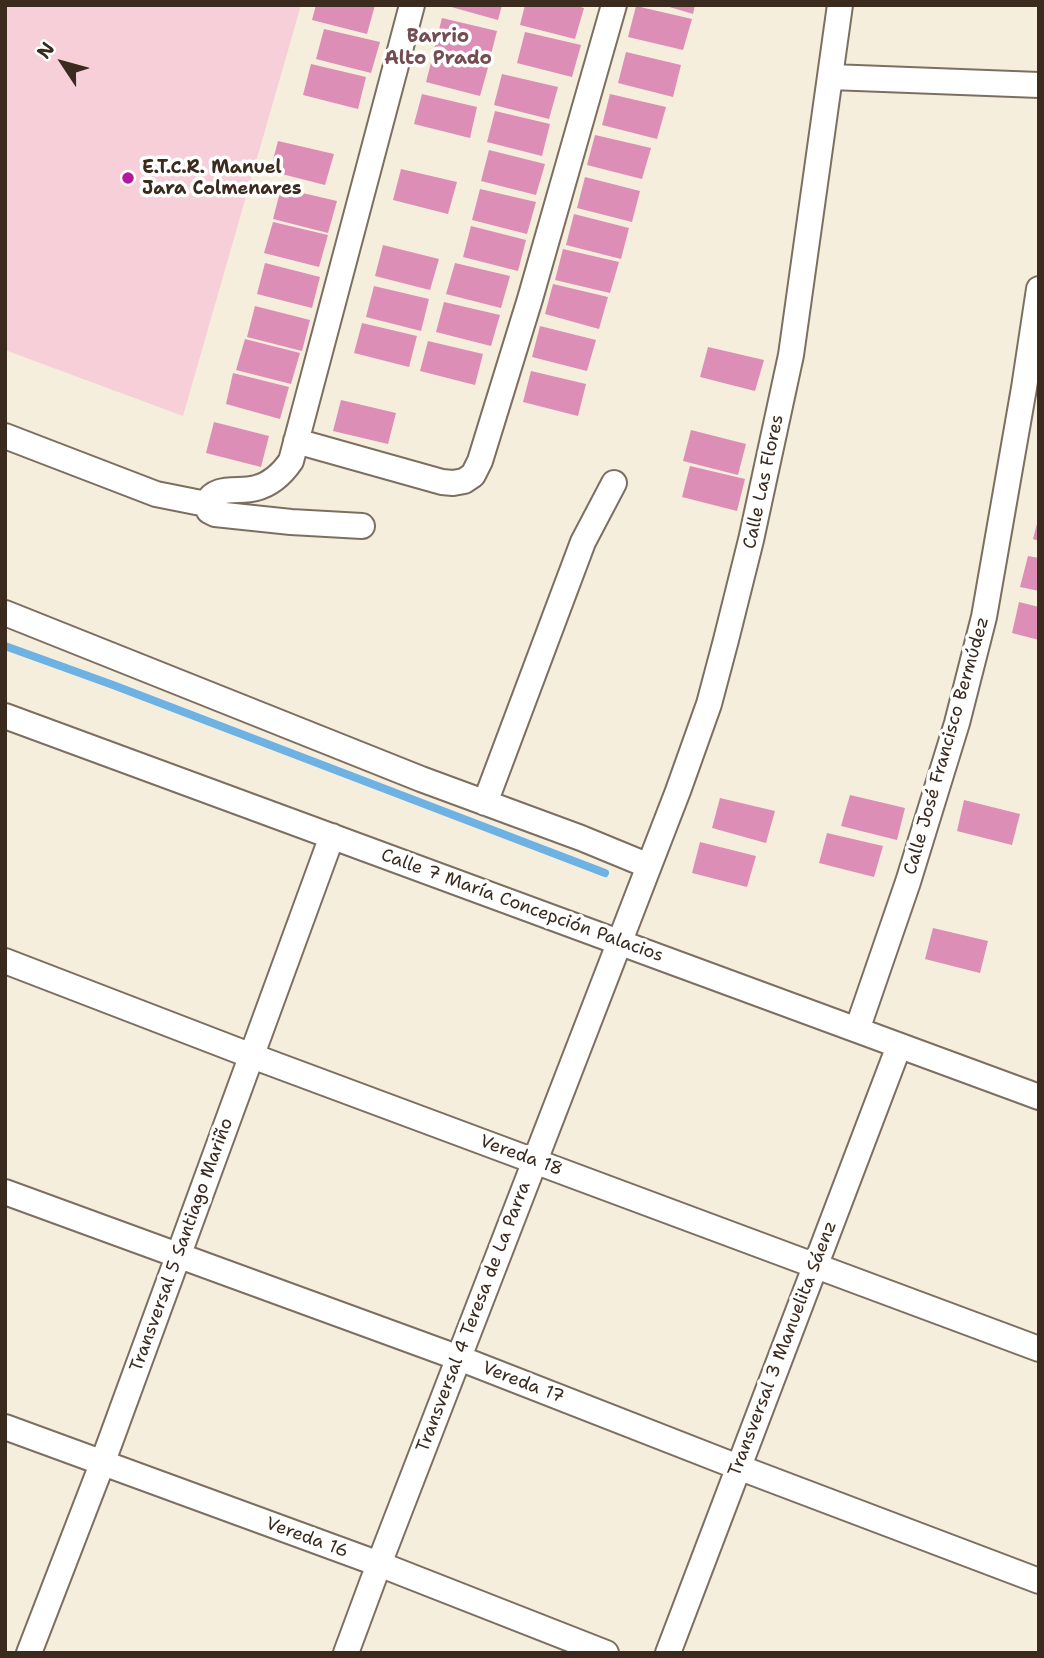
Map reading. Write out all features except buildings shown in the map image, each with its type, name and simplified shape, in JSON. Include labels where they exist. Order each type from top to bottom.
[{"type":"street","points":[[362,526],[215,514],[209,511],[206,504],[215,492],[256,489],[272,481],[282,474],[290,461],[412,5]]},
{"type":"street","points":[[296,441],[442,482],[464,481],[473,475],[491,429],[614,5]]},
{"type":"street","name":"Calle Las Flores","points":[[619,942],[709,704],[751,540],[791,355],[840,5]]},
{"type":"street","points":[[831,77],[1039,85]]},
{"type":"street","name":"Calle José Francisco Bermúdez","points":[[857,1030],[912,869],[957,723],[984,617],[1039,289]]},
{"type":"street","points":[[5,436],[156,494],[206,504]]},
{"type":"street","points":[[485,803],[583,542],[614,483]]},
{"type":"street","points":[[5,613],[421,779],[649,866]]},
{"type":"street","name":"Calle 7 María Concepción Palacios","points":[[5,716],[1039,1097]]},
{"type":"street","name":"Transversal 5 Santiago Mariño","points":[[29,1653],[102,1464],[332,836]]},
{"type":"street","name":"Transversal 4 Teresa de La Parra","points":[[346,1653],[619,942]]},
{"type":"street","name":"Vereda 18","points":[[5,961],[252,1056],[1039,1349]]},
{"type":"street","name":"Transversal 3 Manuelita Sáenz","points":[[668,1653],[899,1046]]},
{"type":"street","name":"Vereda 17","points":[[5,1192],[459,1358],[1039,1581]]},
{"type":"street","name":"Vereda 16","points":[[5,1427],[379,1564],[606,1653]]},
{"type":"shaded area","name":"E.T.C.R. Manuel Jara Colmenares","points":[[5,5],[301,5],[183,416],[5,350]]},
{"type":"waterway","points":[[5,646],[605,873]]},
{"type":"place","name":"E.T.C.R. Manuel Jara Colmenares","points":[[128,178]]},
{"type":"district","name":"Barrio Alto Prado","points":[[438,48]]}]
